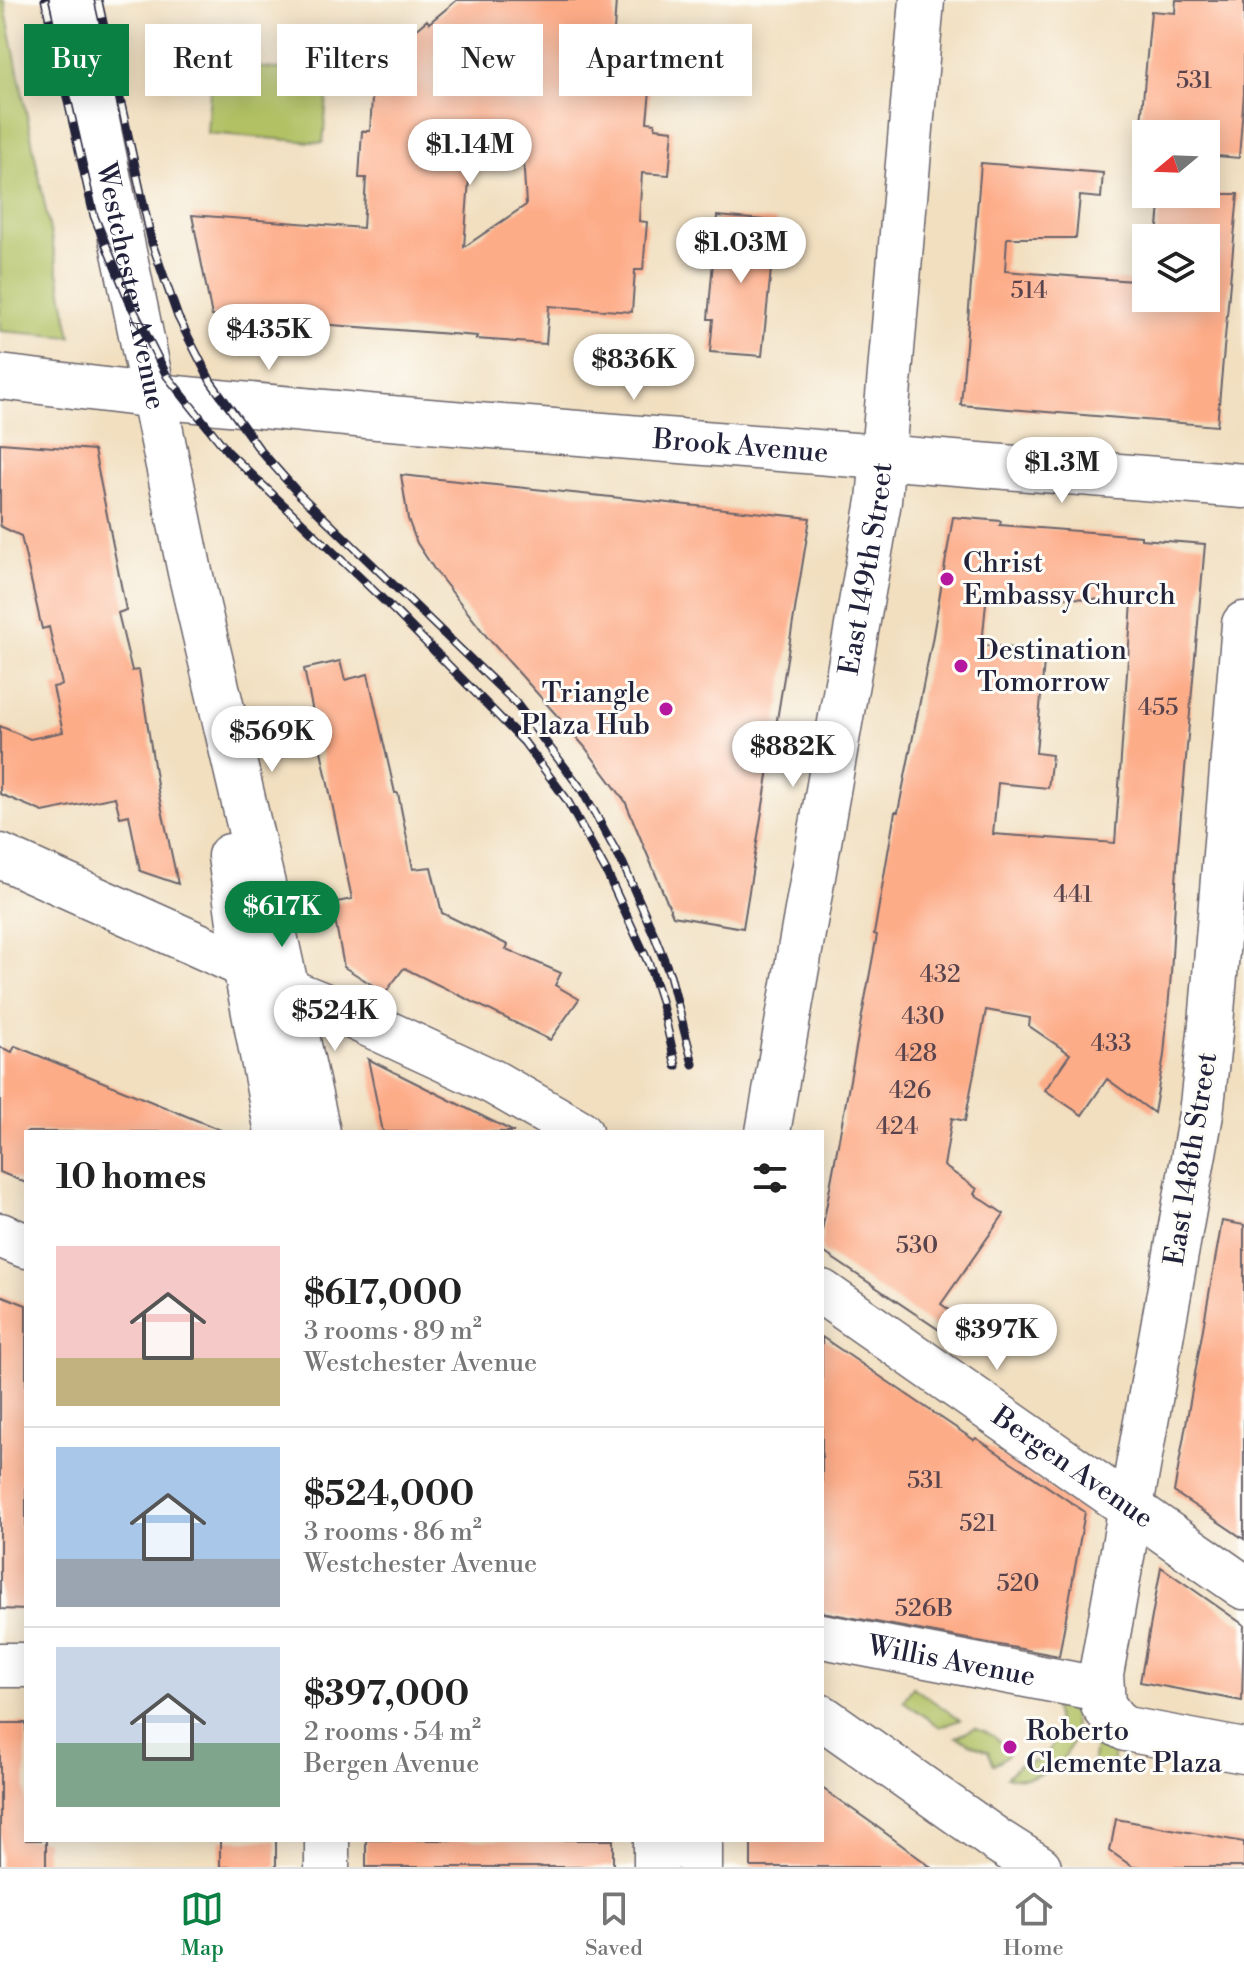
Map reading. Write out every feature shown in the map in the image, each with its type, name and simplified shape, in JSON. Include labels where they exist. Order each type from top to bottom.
[{"type":"main road","name":"Westchester Avenue","points":[[72,0],[190,572],[318,1130]]},
{"type":"main road","name":"East 149th Street","points":[[768,1130],[885,457],[922,0]]},
{"type":"main road","name":"Brook Avenue","points":[[0,377],[155,396],[378,417],[1244,486]]},
{"type":"main road","name":"Westchester Avenue","points":[[190,572],[245,966],[277,1130]]},
{"type":"main road","name":"East 148th Street","points":[[1092,1687],[1103,1658],[1206,1077],[1244,624]]},
{"type":"main road","points":[[0,856],[245,966],[286,990],[346,1014],[493,1082],[577,1130]]},
{"type":"main road","points":[[0,1235],[24,1245]]},
{"type":"main road","name":"Bergen Avenue","points":[[824,1293],[1244,1587]]},
{"type":"main road","name":"Willis Avenue","points":[[824,1636],[1092,1687]]},
{"type":"main road","points":[[0,1665],[24,1665]]},
{"type":"main road","points":[[1092,1687],[1108,1716],[1126,1729],[1244,1751]]},
{"type":"main road","points":[[824,1718],[1039,1867]]},
{"type":"main road","points":[[327,1842],[327,1867]]},
{"type":"main road","points":[[656,1842],[656,1867]]},
{"type":"main road","points":[[700,1842],[700,1867]]},
{"type":"green space","points":[[0,0],[4,0],[71,337],[0,331]]},
{"type":"green space","points":[[261,68],[277,69],[277,96],[327,96],[323,143],[207,133],[210,96],[261,96]]},
{"type":"green space","points":[[913,1687],[960,1720],[940,1727],[903,1701]]},
{"type":"green space","points":[[1052,1699],[1070,1708],[1074,1723],[1068,1751],[1060,1762],[1036,1776],[1006,1777],[1020,1764],[1037,1761],[1050,1749],[1059,1733]]},
{"type":"green space","points":[[1098,1722],[1115,1740],[1112,1768],[1091,1773]]},
{"type":"green space","points":[[975,1728],[999,1741],[1008,1755],[994,1765],[988,1751],[956,1737]]},
{"type":"building","points":[[457,0],[616,0],[614,24],[559,24],[559,96],[649,96],[647,122],[655,123],[655,128],[673,130],[669,175],[642,173],[639,221],[647,222],[643,270],[635,270],[632,312],[549,306],[546,344],[212,316],[192,215],[363,228],[366,178],[359,178],[362,131],[370,131],[372,96],[417,96],[417,28],[427,20],[429,23]],"holes":[[[522,137],[526,205],[464,247],[470,166]]]},
{"type":"building","points":[[1176,0],[1244,0],[1244,93],[1239,158],[1220,156],[1220,120],[1141,120],[1151,11],[1175,13]]},
{"type":"building","points":[[981,163],[1103,173],[1101,198],[1080,196],[1076,238],[1007,238],[1005,271],[1132,281],[1132,312],[1220,312],[1220,224],[1158,224],[1160,208],[1220,208],[1220,194],[1238,194],[1217,426],[961,405]]},
{"type":"building","points":[[717,216],[776,221],[762,356],[710,352],[713,319],[708,319]]},
{"type":"building","points":[[0,443],[94,450],[126,610],[118,613],[132,671],[139,670],[158,791],[178,884],[140,871],[129,815],[120,817],[115,797],[43,812],[0,794],[0,726],[30,739],[63,732],[53,687],[62,685],[49,627],[42,629],[21,536],[0,526]]},
{"type":"building","name":"Triangle Plaza Hub","points":[[401,475],[810,518],[743,928],[673,916],[625,801],[584,746],[487,637],[417,543],[408,519]]},
{"type":"building","points":[[953,517],[1001,521],[1000,525],[1205,544],[1178,848],[1164,1055],[1154,1113],[1107,1079],[1082,1115],[1045,1090],[1070,1054],[1029,1026],[1030,1018],[986,1010],[965,1121],[952,1118],[944,1166],[977,1189],[974,1194],[1004,1214],[941,1304],[984,1335],[972,1352],[824,1252],[824,1219],[877,935],[874,934],[895,812],[898,812]],"holes":[[[987,592],[1132,602],[1115,843],[993,834],[998,783],[1048,788],[1052,755],[1036,753],[1045,651],[982,645]]]},
{"type":"building","points":[[340,661],[345,680],[368,674],[395,793],[398,793],[413,869],[431,867],[442,913],[508,945],[506,949],[561,973],[555,985],[579,999],[550,1040],[404,968],[385,993],[344,967],[332,903],[352,899],[304,669]]},
{"type":"building","points":[[15,1046],[221,1130],[24,1130],[24,1182],[0,1172],[0,1047],[12,1052]]},
{"type":"building","points":[[368,1059],[510,1130],[383,1130]]},
{"type":"building","points":[[1222,1221],[1244,1225],[1244,1539],[1174,1492]]},
{"type":"building","points":[[0,1295],[24,1304],[24,1610],[0,1609]]},
{"type":"building","points":[[824,1338],[1085,1512],[1059,1656],[824,1612]]},
{"type":"building","points":[[1161,1567],[1244,1625],[1242,1701],[1140,1682]]},
{"type":"building","points":[[0,1723],[24,1723],[24,1842],[46,1842],[46,1867],[0,1867]]},
{"type":"building","points":[[824,1789],[931,1867],[751,1867],[751,1842],[824,1842]]},
{"type":"building","points":[[1116,1819],[1244,1842],[1244,1867],[1133,1867],[1110,1851]]},
{"type":"building","points":[[220,1842],[276,1842],[276,1867],[220,1867]]},
{"type":"building","points":[[366,1842],[613,1842],[613,1867],[366,1867]]},
{"type":"railway","points":[[45,0],[94,216],[130,303],[167,376],[228,452],[397,613],[524,742],[567,800],[607,873],[649,964],[676,1066]]},
{"type":"railway","points":[[98,0],[152,243],[178,317],[211,382],[260,450],[298,493],[515,702],[582,790],[623,864],[655,937],[670,975],[693,1064]]},
{"type":"place","name":"Christ Embassy Church","points":[[947,579]]},
{"type":"place","name":"Destination Tomorrow","points":[[961,666]]},
{"type":"place","name":"Triangle Plaza Hub","points":[[666,709]]},
{"type":"place","name":"Roberto Clemente Plaza","points":[[1010,1747]]}]
